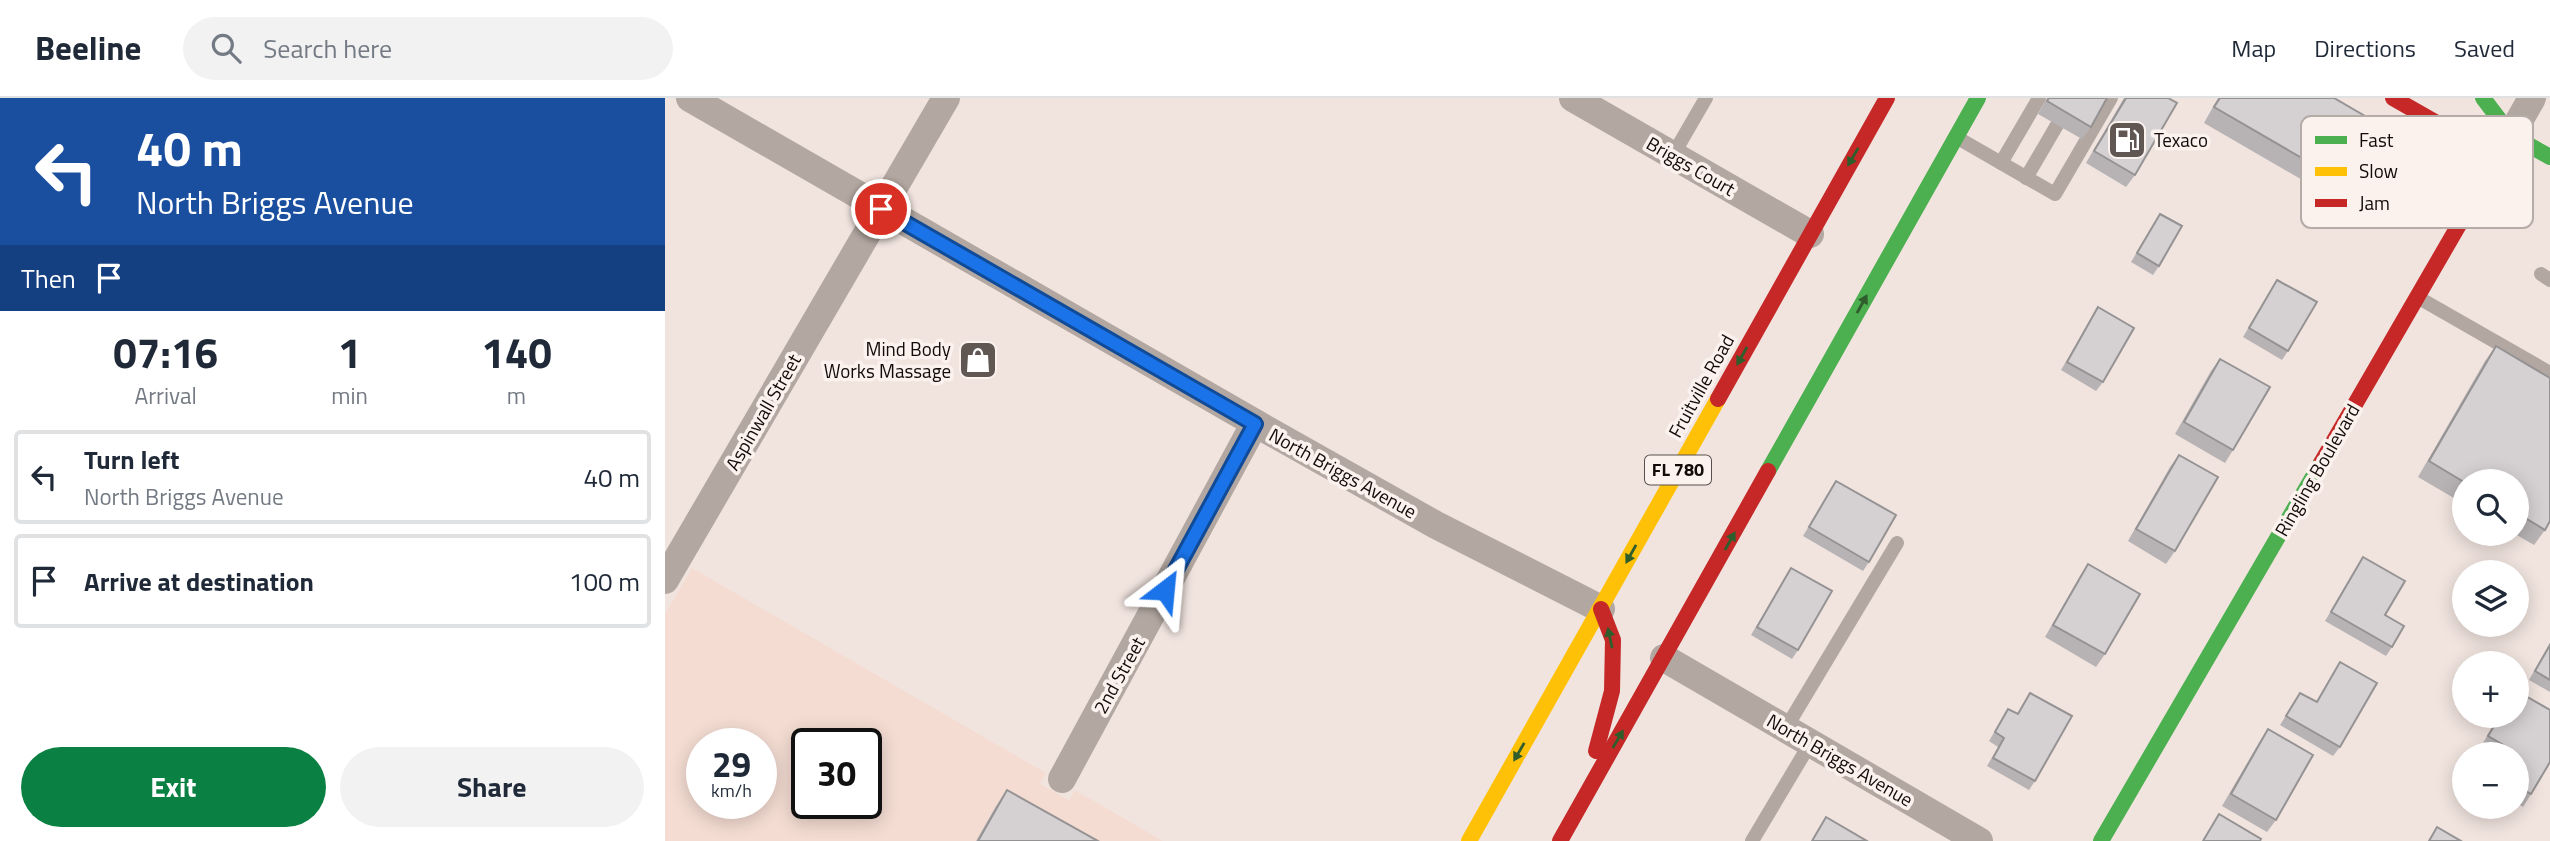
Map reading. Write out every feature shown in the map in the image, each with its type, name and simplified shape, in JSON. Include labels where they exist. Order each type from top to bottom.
[{"type":"main road","name":"Fruitville Road","points":[[1469,841],[1887,98]]},
{"type":"main road","points":[[1560,841],[1978,98]]},
{"type":"main road","points":[[2393,98],[2424,116]]},
{"type":"main road","points":[[2483,98],[2497,116]]},
{"type":"main road","points":[[2533,147],[2550,157]]},
{"type":"main road","name":"Ringling Boulevard","points":[[2101,841],[2458,228]]},
{"type":"main road","points":[[1583,800],[1612,691],[1613,640],[1601,609]]},
{"type":"street","name":"North Briggs Avenue","points":[[692,98],[1255,424],[1436,525],[1601,609]]},
{"type":"street","name":"Aspinwall Street","points":[[665,580],[946,98]]},
{"type":"street","name":"Briggs Court","points":[[1573,98],[1810,234]]},
{"type":"street","name":"Ringling Boulevard","points":[[2522,116],[2532,98]]},
{"type":"street","name":"2nd Street","points":[[1062,779],[1255,424]]},
{"type":"street","name":"North Briggs Avenue","points":[[1664,659],[1979,841]]},
{"type":"lane","points":[[1673,155],[1706,98]]},
{"type":"lane","points":[[2001,163],[2039,98]]},
{"type":"lane","points":[[1956,137],[2055,194],[2111,98]]},
{"type":"lane","points":[[2026,178],[2057,125]]},
{"type":"lane","points":[[2418,297],[2550,373]]},
{"type":"lane","points":[[1786,728],[1897,543]]},
{"type":"lane","points":[[1752,841],[1811,743]]},
{"type":"shaded area","points":[[692,568],[1046,773],[1040,784],[1069,800],[1075,790],[1163,841],[665,841],[665,614]]},
{"type":"building","points":[[2049,98],[2107,98],[2091,127],[2047,101]]},
{"type":"building","name":"Texaco","points":[[2126,98],[2168,98],[2177,103],[2135,175],[2094,151]]},
{"type":"building","points":[[2220,98],[2334,98],[2365,116],[2301,116],[2301,158],[2214,107]]},
{"type":"building","points":[[2160,214],[2182,226],[2159,266],[2137,253]]},
{"type":"building","points":[[2277,280],[2317,302],[2288,351],[2249,328]]},
{"type":"building","points":[[2098,307],[2134,328],[2103,382],[2067,362]]},
{"type":"building","points":[[2496,346],[2550,378],[2550,521],[2545,530],[2529,520],[2529,469],[2452,469],[2452,475],[2429,461]]},
{"type":"building","points":[[2220,359],[2270,387],[2233,450],[2184,422]]},
{"type":"building","points":[[2179,455],[2218,477],[2175,551],[2136,529]]},
{"type":"building","points":[[1836,481],[1896,515],[1869,562],[1809,527]]},
{"type":"building","points":[[2363,557],[2405,581],[2385,615],[2404,626],[2392,647],[2331,612]]},
{"type":"building","points":[[2088,564],[2140,594],[2105,654],[2053,625]]},
{"type":"building","points":[[1791,568],[1832,591],[1798,650],[1757,627]]},
{"type":"building","points":[[2550,645],[2550,680],[2535,671]]},
{"type":"building","points":[[2340,662],[2377,683],[2340,747],[2286,716],[2300,693],[2317,702]]},
{"type":"building","points":[[2030,693],[2072,716],[2035,781],[1993,758],[2004,738],[1995,732],[2008,709],[2018,714]]},
{"type":"building","points":[[2529,698],[2550,710],[2550,762],[2531,794],[2529,742],[2498,742],[2488,736],[2493,728],[2529,728]]},
{"type":"building","points":[[2268,729],[2313,755],[2276,820],[2231,794]]},
{"type":"building","points":[[1007,790],[1098,841],[978,841]]},
{"type":"building","points":[[2219,814],[2261,839],[2260,841],[2203,841]]},
{"type":"building","points":[[1826,817],[1867,841],[1812,841]]},
{"type":"building","points":[[2437,827],[2461,841],[2429,841]]},
{"type":"traffic: fast","points":[[1768,471],[1978,98]]},
{"type":"traffic: fast","points":[[2483,98],[2497,116]]},
{"type":"traffic: fast","points":[[2533,147],[2550,157]]},
{"type":"traffic: fast","points":[[2101,841],[2321,463]]},
{"type":"traffic: slow","points":[[1469,841],[1718,399]]},
{"type":"traffic: jam","points":[[1718,399],[1887,98]]},
{"type":"traffic: jam","points":[[2393,98],[2424,116]]},
{"type":"traffic: jam","points":[[2321,463],[2457,228]]},
{"type":"traffic: jam","points":[[1560,841],[1768,471]]},
{"type":"traffic: jam","points":[[1596,751],[1612,691],[1613,640],[1601,609]]},
{"type":"place","name":"Texaco","points":[[2127,140]]},
{"type":"place","name":"Mind Body Works Massage","points":[[978,360]]},
{"type":"route","points":[[881,209],[1255,424],[1165,590]]}]
